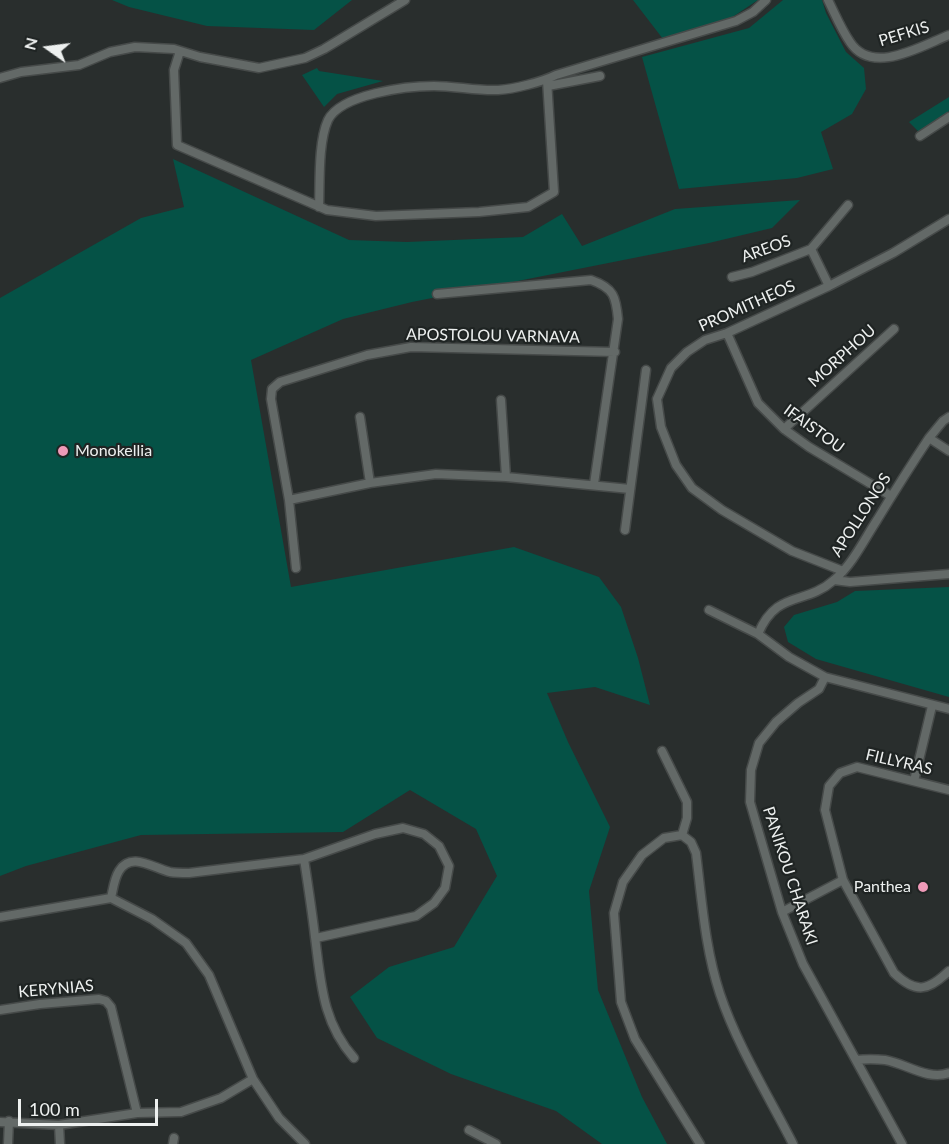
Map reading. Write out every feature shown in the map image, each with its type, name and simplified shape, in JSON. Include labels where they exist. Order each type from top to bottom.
[{"type":"street","points":[[0,78],[21,72],[79,64],[110,52],[154,47],[259,68],[305,58],[405,0]]},
{"type":"street","points":[[180,51],[174,70],[177,145],[327,210],[376,216],[479,212],[528,207],[554,192],[548,83],[556,75],[736,21],[753,12],[766,0]]},
{"type":"street","name":"PEFKIS","points":[[828,0],[851,44],[866,57],[885,59],[949,35]]},
{"type":"street","points":[[319,207],[323,141],[329,119],[345,103],[391,90],[432,86],[499,90],[600,76]]},
{"type":"street","points":[[920,136],[949,117]]},
{"type":"street","name":"AREOS","points":[[732,277],[752,272],[811,249],[848,205]]},
{"type":"street","name":"PROMITHEOS","points":[[657,399],[671,368],[687,352],[705,340],[727,333],[829,286],[893,253],[949,219]]},
{"type":"street","name":"AREOS","points":[[811,249],[829,286]]},
{"type":"street","points":[[437,294],[591,280],[605,285],[616,299],[618,319],[594,484]]},
{"type":"street","name":"MORPHOU","points":[[784,429],[894,329]]},
{"type":"street","name":"IFAISTOU","points":[[727,333],[758,403],[784,429],[809,447],[891,496]]},
{"type":"street","name":"APOSTOLOU VARNAVA","points":[[296,568],[289,500],[271,399],[272,389],[280,382],[367,355],[411,347],[615,352]]},
{"type":"street","points":[[626,530],[646,370]]},
{"type":"street","points":[[641,396],[657,399],[661,427],[676,465],[692,488],[722,510],[792,551],[843,571]]},
{"type":"street","points":[[501,400],[506,477]]},
{"type":"street","points":[[360,417],[370,483]]},
{"type":"street","name":"APOLLONOS","points":[[758,634],[770,612],[777,606],[821,589],[843,571],[929,438],[949,417]]},
{"type":"street","points":[[929,438],[949,451]]},
{"type":"street","points":[[289,500],[370,483],[436,474],[506,477],[630,489]]},
{"type":"street","points":[[834,580],[850,582],[949,574]]},
{"type":"street","points":[[709,610],[758,634],[789,657],[825,677],[949,710]]},
{"type":"street","name":"PANIKOU CHARAKI","points":[[825,677],[819,689],[776,722],[759,743],[751,770],[750,802],[782,912],[802,964],[902,1144]]},
{"type":"street","points":[[914,781],[932,706]]},
{"type":"street","points":[[662,751],[687,802],[687,818],[682,835]]},
{"type":"street","name":"FILLYRAS","points":[[949,790],[857,766],[840,773],[829,786],[825,810],[843,880],[894,973],[907,985],[923,989],[937,982],[949,971]]},
{"type":"street","points":[[111,898],[117,873],[124,865],[133,861],[144,862],[170,872],[189,873],[304,859],[375,834],[403,828],[424,834],[439,846],[449,866],[445,888],[434,903],[416,916],[316,938]]},
{"type":"street","points":[[700,1144],[635,1039],[621,1002],[614,913],[623,882],[642,855],[664,838],[682,835],[691,842],[696,853],[707,945],[721,995],[746,1053],[793,1144]]},
{"type":"street","points":[[304,859],[316,938],[320,984],[327,1011],[342,1044],[354,1058]]},
{"type":"street","points":[[782,912],[843,880]]},
{"type":"street","points":[[0,917],[111,898],[152,919],[186,943],[209,975],[253,1079],[279,1118],[305,1144]]},
{"type":"street","name":"KERYNIAS","points":[[0,1010],[90,999],[106,1001],[111,1007],[137,1113]]},
{"type":"street","points":[[856,1060],[887,1060],[925,1074],[945,1075],[949,1073]]},
{"type":"street","points":[[8,1144],[4,1121],[59,1125],[137,1113],[181,1112],[221,1098],[253,1079]]},
{"type":"street","points":[[59,1125],[60,1144]]},
{"type":"street","points":[[469,1130],[496,1144]]},
{"type":"green space","points":[[112,0],[352,0],[314,30],[207,26],[129,7]]},
{"type":"green space","points":[[633,0],[758,0],[731,18],[663,39]]},
{"type":"green space","points":[[783,0],[822,0],[826,13],[846,52],[864,68],[866,89],[852,114],[821,132],[833,169],[797,178],[679,189],[642,57],[749,28]]},
{"type":"green space","points":[[317,68],[319,71],[383,81],[337,94],[324,107],[302,75]]},
{"type":"green space","points":[[949,97],[949,111],[919,132],[909,122]]},
{"type":"green space","points":[[173,159],[349,240],[407,242],[523,237],[562,214],[582,246],[675,209],[800,200],[772,228],[709,243],[412,302],[343,319],[251,360],[291,587],[514,547],[599,577],[621,607],[638,658],[650,705],[595,687],[547,693],[568,742],[610,827],[589,891],[598,990],[642,1097],[667,1144],[602,1144],[556,1111],[451,1074],[377,1038],[350,997],[389,967],[454,947],[497,876],[476,829],[410,790],[343,832],[141,835],[26,866],[0,876],[0,298],[141,218],[184,207]]},
{"type":"green space","points":[[949,587],[949,697],[816,659],[788,642],[784,627],[794,615],[837,602],[855,591]]},
{"type":"place","name":"Monokellia","points":[[63,451]]},
{"type":"place","name":"Panthea","points":[[923,887]]}]
